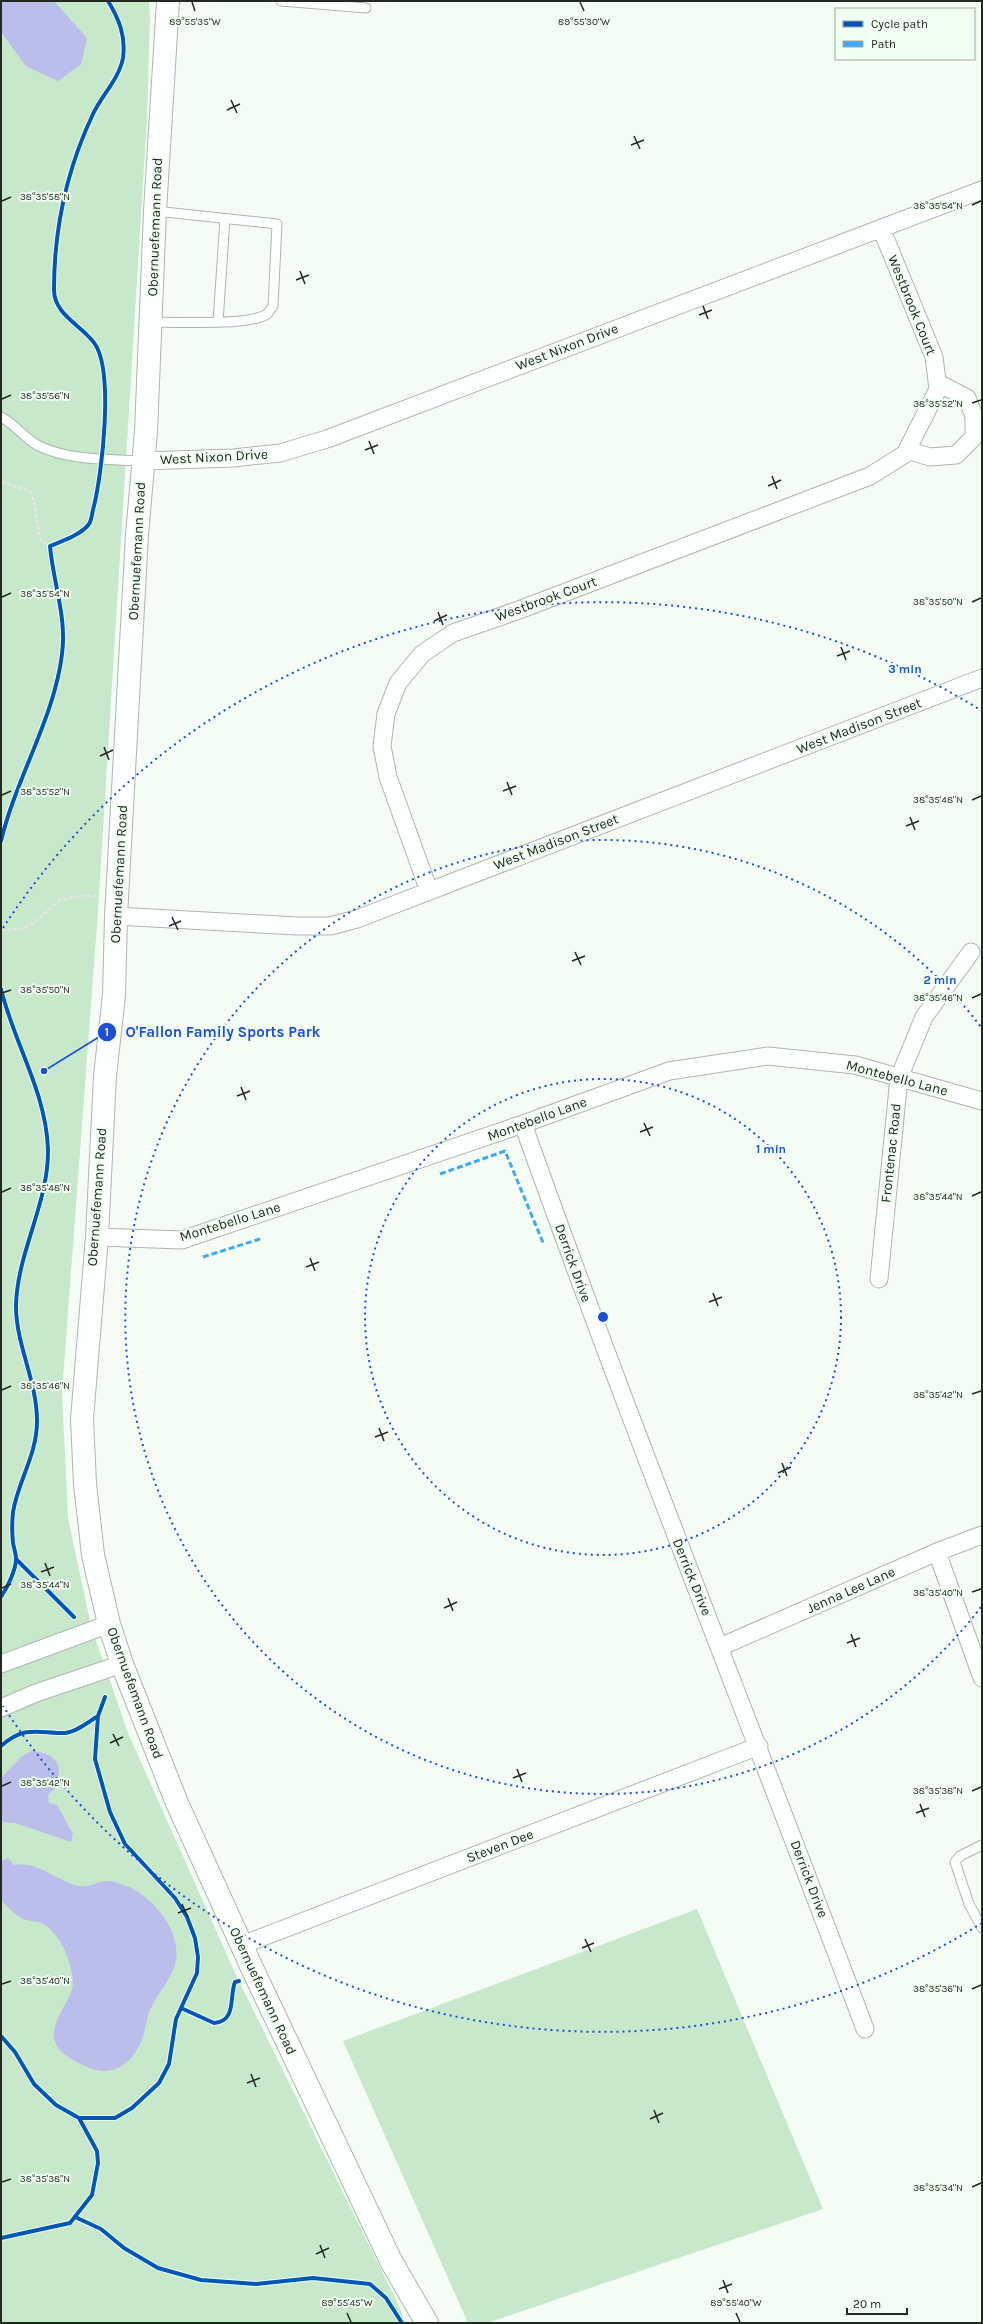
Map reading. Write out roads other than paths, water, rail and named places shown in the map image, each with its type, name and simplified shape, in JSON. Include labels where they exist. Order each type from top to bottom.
[{"type":"street","name":"Obernuefemann Road","points":[[168,1],[155,211],[152,322],[146,432],[143,461],[116,916],[114,995],[105,1076],[97,1237],[92,1271],[82,1419],[85,1484],[93,1555],[109,1624],[122,1664],[177,1802],[242,1945],[391,2261],[427,2323]]},
{"type":"street","name":"West Nixon Drive","points":[[143,461],[233,458],[280,453],[327,439],[982,190]]},
{"type":"street","name":"Westbrook Court","points":[[429,891],[388,777],[382,746],[386,714],[398,683],[422,654],[453,632],[526,607],[870,476],[905,454],[938,389],[938,383],[934,357],[882,228]]},
{"type":"street","points":[[907,450],[930,457],[956,455],[974,437],[974,416],[967,398],[938,383]]},
{"type":"street","name":"West Madison Street","points":[[116,916],[297,926],[330,926],[356,919],[982,678]]},
{"type":"street","name":"Frontenac Road","points":[[879,1279],[899,1078],[924,1017],[971,952]]},
{"type":"street","name":"Montebello Lane","points":[[97,1237],[182,1240],[523,1124],[669,1071],[768,1056],[855,1065],[982,1101]]},
{"type":"street","name":"Derrick Drive","points":[[523,1124],[596,1325],[759,1746],[865,2029]]},
{"type":"street","name":"Jenna Lee Lane","points":[[720,1647],[937,1552],[982,1535]]},
{"type":"street","points":[[937,1552],[982,1678]]},
{"type":"street","points":[[1,1664],[109,1624]]},
{"type":"street","points":[[1,1708],[36,1693],[122,1664]]},
{"type":"street","name":"Steven Dee","points":[[242,1945],[759,1746]]},
{"type":"lane","points":[[281,1],[366,8]]},
{"type":"lane","points":[[152,322],[218,322],[244,320],[266,314],[273,306],[277,224],[155,211]]},
{"type":"lane","points":[[218,322],[225,219]]},
{"type":"lane","points":[[1,417],[13,425],[23,436],[38,445],[60,453],[143,461]]},
{"type":"lane","points":[[982,1845],[960,1856],[955,1862],[969,1904],[982,1928]]},
{"type":"water","points":[[1,1],[54,1],[87,38],[81,64],[58,81],[26,66],[1,32]]},
{"type":"water","points":[[31,1751],[46,1754],[56,1762],[59,1772],[56,1788],[49,1794],[48,1800],[49,1803],[57,1805],[73,1834],[71,1842],[15,1823],[1,1822],[1,1778],[21,1757]]},
{"type":"water","points":[[8,1858],[14,1865],[23,1864],[39,1868],[71,1884],[79,1886],[87,1886],[109,1881],[129,1887],[149,1900],[158,1909],[171,1930],[175,1941],[176,1953],[173,1971],[150,2010],[140,2044],[133,2056],[125,2064],[116,2069],[107,2071],[88,2067],[67,2056],[59,2048],[55,2040],[54,2032],[56,2023],[69,1997],[73,1985],[70,1964],[62,1944],[48,1927],[42,1923],[21,1918],[1,1900],[1,1861]]},
{"type":"place","name":"O'Fallon Family Sports Park","points":[[44,1071]]}]
